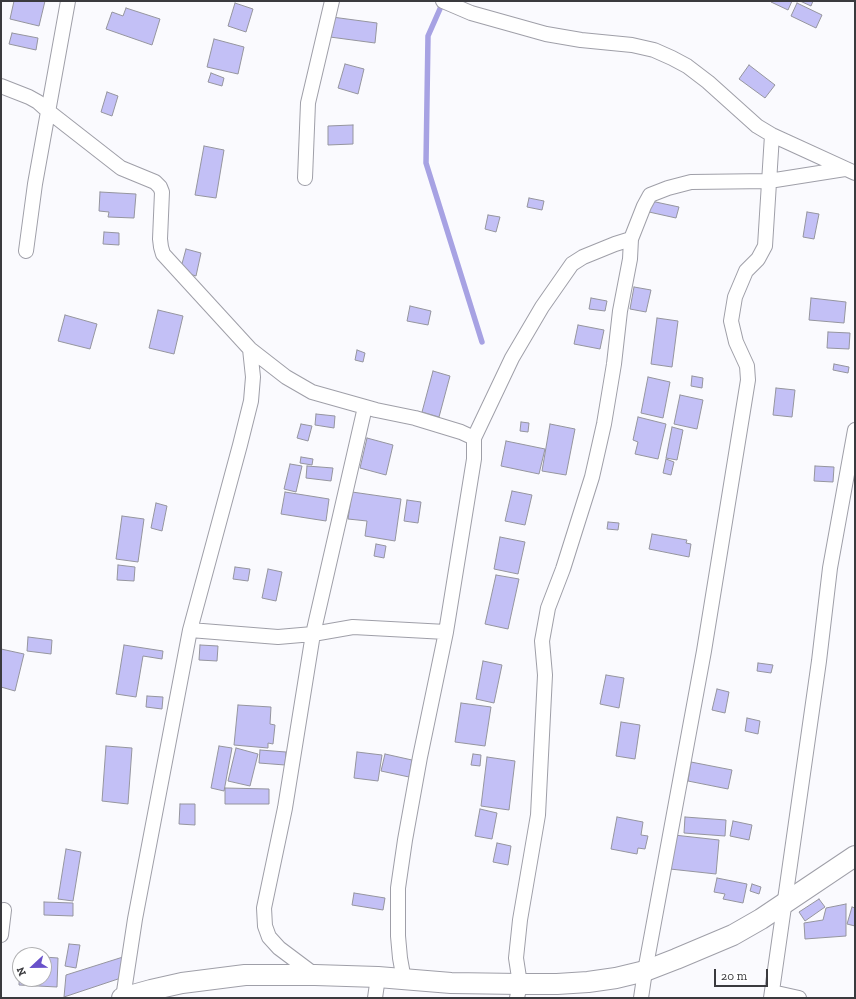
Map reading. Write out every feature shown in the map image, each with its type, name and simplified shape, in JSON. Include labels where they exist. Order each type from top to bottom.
[{"type":"street","points":[[26,251],[35,184],[68,1]]},
{"type":"street","points":[[305,178],[308,103],[332,1]]},
{"type":"street","points":[[444,1],[471,13],[546,34],[581,40],[632,45],[654,50],[687,66],[708,82],[757,126],[772,135],[850,171]]},
{"type":"street","points":[[1,86],[38,102],[121,168],[155,182],[160,187],[162,192],[160,239],[163,254],[250,349],[286,377],[312,392],[364,407],[415,418],[461,432],[474,438]]},
{"type":"street","points":[[641,998],[704,651],[748,380],[747,366],[736,342],[731,321],[735,297],[746,271],[758,259],[766,246],[772,135]]},
{"type":"street","points":[[519,991],[516,958],[520,920],[538,815],[545,674],[542,641],[548,608],[563,569],[590,484],[604,424],[614,364],[620,311],[630,259],[631,239],[644,206],[650,194],[691,182],[769,181],[850,171]]},
{"type":"street","points":[[404,980],[398,936],[398,888],[420,757],[446,632],[474,459],[474,438],[512,358],[542,307],[572,264],[583,257],[631,239]]},
{"type":"street","points":[[250,349],[253,377],[251,401],[190,630],[135,919],[123,998],[182,983],[245,975],[378,977],[451,983],[519,991],[557,984],[616,978],[645,971],[733,935],[761,919],[855,856]]},
{"type":"street","points":[[315,975],[279,948],[269,937],[265,926],[264,908],[285,808],[313,634],[364,407]]},
{"type":"street","points":[[799,998],[772,995],[819,661],[830,568],[855,430]]},
{"type":"street","points":[[190,630],[278,637],[313,634],[352,627],[446,632]]},
{"type":"street","points":[[1,935],[4,910]]},
{"type":"street","points":[[375,998],[378,977]]},
{"type":"building","points":[[14,1],[45,1],[39,26],[10,19]]},
{"type":"building","points":[[771,1],[792,1],[788,10]]},
{"type":"building","points":[[800,1],[813,1],[811,6]]},
{"type":"building","points":[[235,3],[253,9],[246,32],[228,26]]},
{"type":"building","points":[[797,3],[822,15],[816,28],[791,16]]},
{"type":"building","points":[[126,8],[160,19],[152,45],[106,29],[112,12],[123,16]]},
{"type":"building","points":[[332,17],[377,23],[375,43],[330,37]]},
{"type":"building","points":[[12,33],[38,38],[36,50],[9,44]]},
{"type":"building","points":[[214,39],[244,47],[238,74],[207,67]]},
{"type":"building","points":[[345,64],[364,69],[358,94],[338,88]]},
{"type":"building","points":[[749,65],[775,85],[765,98],[739,79]]},
{"type":"building","points":[[211,73],[224,78],[222,86],[208,82]]},
{"type":"building","points":[[107,92],[118,96],[112,116],[101,112]]},
{"type":"building","points":[[353,125],[353,144],[328,145],[328,126]]},
{"type":"building","points":[[204,146],[224,150],[216,198],[195,195]]},
{"type":"building","points":[[100,192],[136,194],[134,218],[108,217],[109,212],[99,211]]},
{"type":"building","points":[[529,198],[544,201],[542,210],[527,207]]},
{"type":"building","points":[[651,201],[679,207],[676,218],[649,212]]},
{"type":"building","points":[[807,212],[819,214],[814,239],[803,237]]},
{"type":"building","points":[[488,215],[500,217],[496,232],[485,229]]},
{"type":"building","points":[[104,232],[119,233],[119,245],[103,244]]},
{"type":"building","points":[[186,249],[201,253],[196,276],[180,271]]},
{"type":"building","points":[[634,287],[651,290],[646,312],[630,309]]},
{"type":"building","points":[[591,298],[607,301],[605,311],[589,309]]},
{"type":"building","points":[[811,298],[846,302],[844,323],[809,320]]},
{"type":"building","points":[[410,306],[431,311],[428,325],[407,321]]},
{"type":"building","points":[[158,310],[183,316],[174,354],[149,348]]},
{"type":"building","points":[[65,315],[97,324],[90,349],[58,341]]},
{"type":"building","points":[[657,318],[678,321],[672,367],[651,364]]},
{"type":"building","points":[[578,325],[604,330],[600,349],[574,344]]},
{"type":"building","points":[[828,332],[850,333],[849,349],[827,348]]},
{"type":"building","points":[[357,350],[365,353],[363,362],[355,360]]},
{"type":"building","points":[[834,364],[849,367],[848,373],[833,370]]},
{"type":"building","points":[[433,371],[450,376],[439,417],[422,412]]},
{"type":"building","points":[[692,376],[703,378],[702,388],[691,386]]},
{"type":"building","points":[[648,377],[670,382],[663,418],[641,413]]},
{"type":"building","points":[[776,388],[795,390],[792,417],[773,415]]},
{"type":"building","points":[[680,395],[703,400],[697,429],[674,424]]},
{"type":"building","points":[[316,414],[335,416],[334,428],[315,425]]},
{"type":"building","points":[[638,417],[666,424],[658,459],[635,454],[638,442],[633,440]]},
{"type":"building","points":[[521,422],[529,423],[528,432],[520,431]]},
{"type":"building","points":[[301,424],[312,426],[308,441],[297,438]]},
{"type":"building","points":[[550,424],[575,429],[566,475],[542,471]]},
{"type":"building","points":[[672,427],[683,430],[677,460],[666,458]]},
{"type":"building","points":[[367,438],[393,445],[386,475],[360,468]]},
{"type":"building","points":[[506,441],[545,449],[539,474],[501,466]]},
{"type":"building","points":[[301,457],[313,459],[312,465],[300,463]]},
{"type":"building","points":[[666,459],[674,462],[671,475],[663,473]]},
{"type":"building","points":[[290,464],[302,466],[296,492],[284,489]]},
{"type":"building","points":[[307,466],[333,468],[331,481],[306,478]]},
{"type":"building","points":[[815,466],[834,467],[833,482],[814,481]]},
{"type":"building","points":[[512,491],[532,495],[525,525],[505,521]]},
{"type":"building","points":[[285,492],[329,499],[326,521],[281,514]]},
{"type":"building","points":[[352,492],[401,499],[395,541],[365,536],[367,521],[348,519]]},
{"type":"building","points":[[407,500],[421,502],[418,523],[404,521]]},
{"type":"building","points":[[156,503],[167,506],[162,531],[151,528]]},
{"type":"building","points":[[122,516],[144,519],[138,562],[116,559]]},
{"type":"building","points":[[608,522],[619,523],[618,530],[607,529]]},
{"type":"building","points":[[652,534],[687,540],[686,543],[691,544],[689,557],[649,549]]},
{"type":"building","points":[[500,537],[525,542],[518,574],[494,569]]},
{"type":"building","points":[[376,544],[386,546],[384,558],[374,556]]},
{"type":"building","points":[[118,565],[135,567],[134,581],[117,580]]},
{"type":"building","points":[[235,567],[250,569],[248,581],[233,579]]},
{"type":"building","points":[[268,569],[282,572],[276,601],[262,598]]},
{"type":"building","points":[[496,575],[519,579],[508,629],[485,624]]},
{"type":"building","points":[[28,637],[52,640],[51,654],[27,651]]},
{"type":"building","points":[[124,645],[163,651],[162,659],[143,656],[136,697],[116,694]]},
{"type":"building","points":[[200,645],[218,646],[217,661],[199,660]]},
{"type":"building","points":[[1,649],[24,654],[15,691],[1,687]]},
{"type":"building","points":[[483,661],[502,665],[494,703],[476,699]]},
{"type":"building","points":[[758,663],[773,665],[771,673],[757,671]]},
{"type":"building","points":[[606,675],[624,678],[619,708],[600,704]]},
{"type":"building","points":[[717,689],[729,692],[725,713],[712,710]]},
{"type":"building","points":[[147,696],[163,697],[162,709],[146,707]]},
{"type":"building","points":[[461,703],[491,707],[485,746],[455,742]]},
{"type":"building","points":[[238,705],[271,707],[270,724],[275,725],[273,744],[268,743],[268,748],[234,745]]},
{"type":"building","points":[[747,718],[760,721],[758,734],[745,731]]},
{"type":"building","points":[[621,722],[640,725],[635,759],[616,756]]},
{"type":"building","points":[[106,746],[132,748],[128,804],[102,801]]},
{"type":"building","points":[[219,746],[232,748],[224,791],[211,788]]},
{"type":"building","points":[[236,748],[258,754],[250,786],[228,781]]},
{"type":"building","points":[[260,750],[286,752],[285,765],[259,763]]},
{"type":"building","points":[[357,752],[382,755],[378,781],[354,778]]},
{"type":"building","points":[[385,754],[412,760],[409,777],[381,771]]},
{"type":"building","points":[[473,754],[481,755],[480,766],[471,765]]},
{"type":"building","points":[[487,757],[515,761],[509,810],[481,806]]},
{"type":"building","points":[[691,762],[732,770],[728,789],[688,781]]},
{"type":"building","points":[[225,788],[269,789],[269,804],[225,804]]},
{"type":"building","points":[[180,804],[195,804],[195,825],[179,824]]},
{"type":"building","points":[[480,809],[497,813],[492,839],[475,836]]},
{"type":"building","points":[[617,817],[643,822],[641,835],[648,836],[645,849],[638,848],[637,854],[611,849]]},
{"type":"building","points":[[685,817],[726,820],[725,836],[684,833]]},
{"type":"building","points":[[733,821],[752,825],[749,840],[730,836]]},
{"type":"building","points":[[674,835],[719,840],[716,874],[670,869]]},
{"type":"building","points":[[497,843],[511,846],[508,865],[493,862]]},
{"type":"building","points":[[66,849],[81,852],[73,901],[58,899]]},
{"type":"building","points":[[717,878],[747,884],[743,903],[723,899],[725,894],[714,892]]},
{"type":"building","points":[[752,884],[761,887],[759,894],[750,891]]},
{"type":"building","points":[[354,893],[385,898],[383,910],[352,905]]},
{"type":"building","points":[[819,899],[825,907],[805,921],[799,912]]},
{"type":"building","points":[[44,902],[73,903],[73,916],[44,915]]},
{"type":"building","points":[[846,904],[846,936],[805,939],[804,923],[823,920],[826,908]]},
{"type":"building","points":[[852,907],[855,908],[855,926],[847,924]]},
{"type":"building","points":[[69,944],[80,945],[76,968],[65,966]]},
{"type":"building","points":[[123,957],[121,978],[64,997],[66,975]]},
{"type":"building","points":[[52,958],[58,958],[57,987],[52,987]]},
{"type":"waterway","points":[[443,2],[428,36],[426,163],[482,342]]}]
